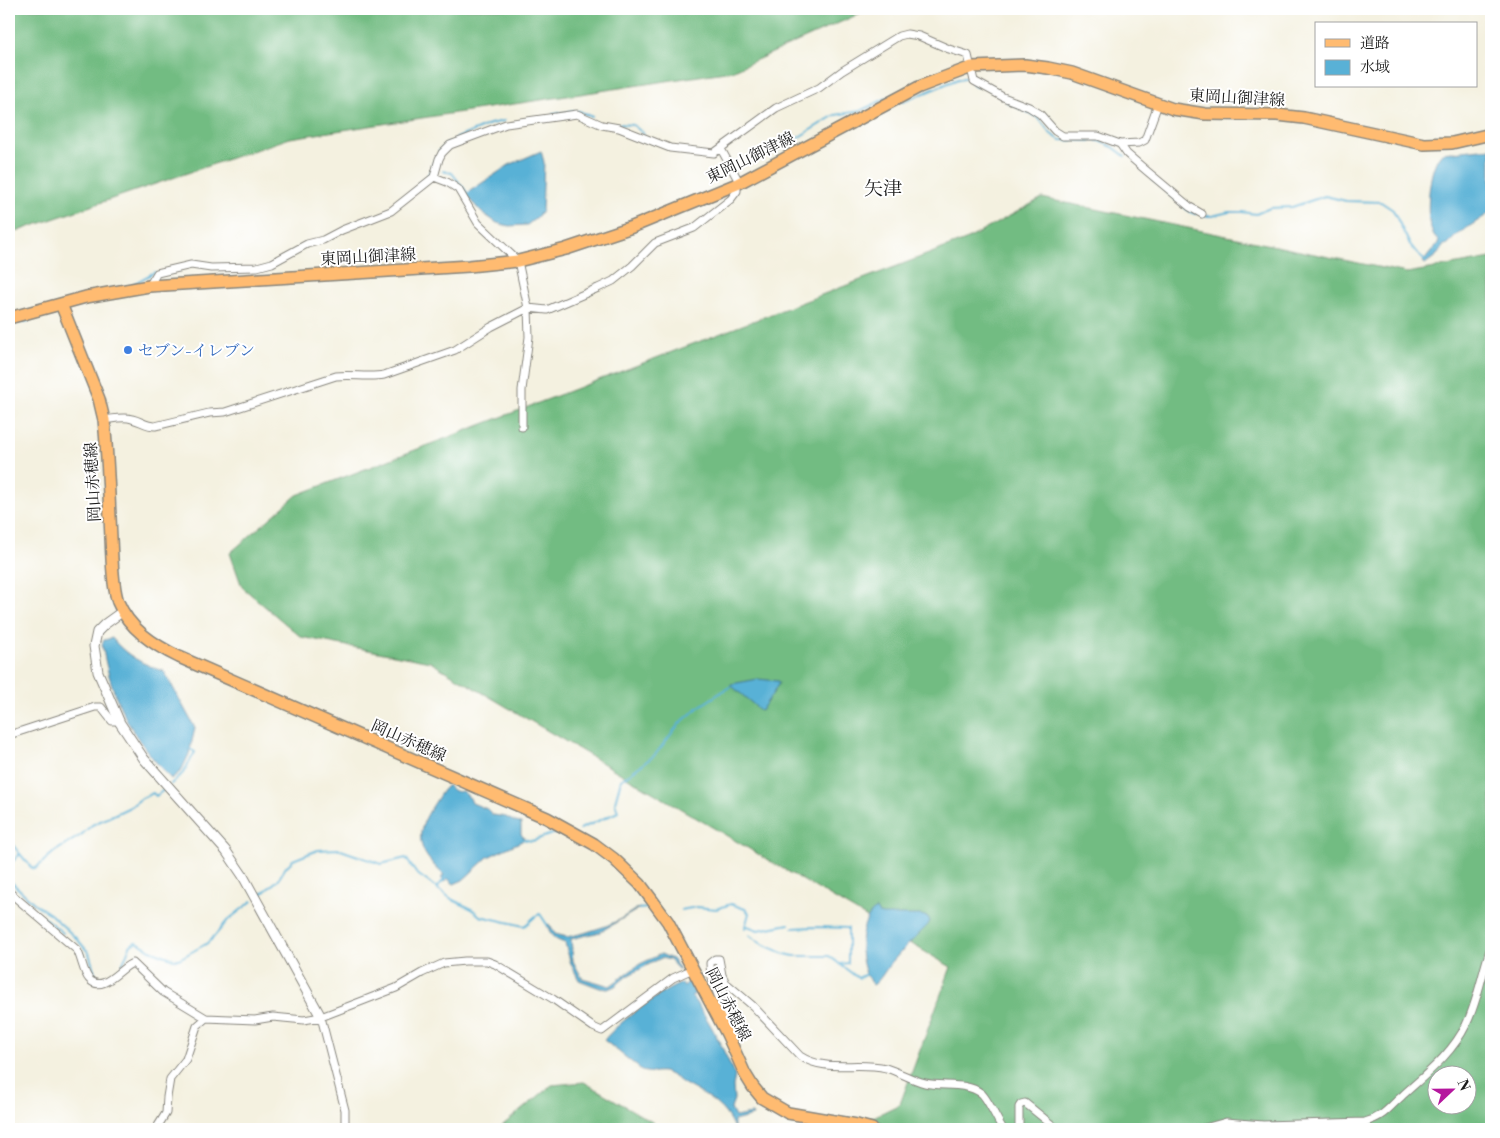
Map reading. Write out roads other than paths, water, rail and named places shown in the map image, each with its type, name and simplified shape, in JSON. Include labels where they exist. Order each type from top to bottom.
[{"type":"main road","name":"東岡山御津線","points":[[9,318],[62,304],[150,286],[469,266],[518,261],[566,249],[632,227],[738,184],[920,88],[972,67],[1026,65],[1072,73],[1173,109],[1204,114],[1277,115],[1304,118],[1424,144],[1452,143],[1491,134]]},
{"type":"main road","name":"岡山赤穂線","points":[[62,304],[99,399],[104,420],[114,572],[118,601],[123,611],[144,637],[158,648],[548,818],[594,844],[614,859],[640,884],[668,922],[753,1087],[762,1098],[788,1113],[872,1129]]},
{"type":"street","points":[[150,286],[157,273],[191,266],[211,268],[264,266],[282,259],[307,244],[323,240],[342,230],[391,211],[400,206],[434,177],[442,153],[450,146],[496,127],[571,114],[584,115],[602,126],[619,128],[670,148],[718,151],[776,108],[819,88],[842,71],[898,36],[907,34],[920,36],[968,55],[974,81],[1003,98],[1029,107],[1040,114],[1055,131],[1063,136],[1098,136],[1120,144],[1139,143],[1145,140],[1158,104]]},
{"type":"street","points":[[1120,144],[1148,172],[1190,207],[1202,214]]},
{"type":"street","points":[[104,420],[126,417],[147,426],[155,426],[210,413],[225,412],[336,376],[374,377],[384,375],[455,350],[491,327],[528,308],[547,310],[613,280],[632,266],[655,243],[694,228],[732,199],[737,191],[738,184],[733,170],[718,151]]},
{"type":"street","points":[[434,177],[448,182],[458,189],[478,223],[518,261],[528,308],[529,337],[522,390],[522,427]]},
{"type":"street","points":[[123,611],[104,624],[97,632],[94,646],[98,672],[119,721],[144,759],[226,851],[256,898],[321,1017],[345,1110],[346,1129]]},
{"type":"street","points":[[9,735],[95,707],[101,707],[112,721],[119,721]]},
{"type":"street","points":[[9,892],[77,950],[88,978],[92,982],[105,982],[113,978],[128,964],[133,963],[162,992],[206,1018],[255,1020],[273,1017],[304,1020],[321,1017],[396,988],[444,963],[487,961],[496,964],[553,998],[593,1027],[602,1031],[673,978],[693,969]]},
{"type":"street","points":[[1201,1129],[1226,1122],[1262,1125],[1365,1122],[1378,1118],[1423,1078],[1457,1042],[1467,1023],[1491,947]]},
{"type":"street","points":[[726,1034],[732,1024],[710,971],[710,963],[715,959],[719,959],[722,975],[726,983],[753,1006],[800,1056],[809,1062],[820,1065],[887,1068],[925,1083],[968,1087],[981,1093],[986,1098],[1003,1129]]},
{"type":"street","points":[[156,1129],[166,1113],[170,1079],[186,1059],[197,1026],[206,1018]]},
{"type":"street","points":[[1020,1129],[1019,1106],[1025,1103],[1057,1129]]},
{"type":"water","points":[[1491,148],[1491,212],[1444,245],[1437,255],[1425,264],[1423,262],[1439,242],[1431,230],[1428,214],[1430,185],[1434,166],[1442,153]]},
{"type":"water","points":[[541,151],[544,162],[542,211],[527,225],[509,226],[497,223],[481,212],[466,195],[509,165]]},
{"type":"water","points":[[112,638],[135,659],[164,671],[195,728],[189,754],[181,771],[171,779],[134,733],[118,701],[111,684],[102,644],[104,640]]},
{"type":"water","points":[[758,679],[778,681],[779,683],[761,711],[733,687],[730,687],[731,684]]},
{"type":"water","points":[[448,785],[454,791],[462,791],[470,798],[472,803],[487,809],[493,815],[506,817],[521,823],[521,834],[524,838],[522,841],[488,857],[463,880],[454,884],[448,879],[445,882],[441,878],[444,875],[428,858],[421,842],[423,825],[427,815]]},
{"type":"water","points":[[640,908],[600,932],[571,939],[573,961],[582,978],[610,986],[640,964],[661,954],[672,959],[680,969],[670,960],[661,958],[627,976],[608,989],[579,980],[571,964],[565,943],[553,937],[547,925],[549,924],[555,934],[567,937],[606,926]]},
{"type":"water","points":[[876,909],[879,914],[883,915],[921,915],[928,917],[930,921],[895,958],[873,985],[864,968],[861,946],[865,925],[869,916]]},
{"type":"water","points":[[689,981],[695,994],[691,996],[716,1034],[735,1076],[733,1086],[734,1099],[731,1109],[735,1117],[752,1114],[753,1116],[734,1121],[734,1129],[720,1107],[706,1097],[668,1074],[643,1071],[604,1040],[620,1024],[651,1000],[682,983],[684,986]]},
{"type":"waterway","points":[[901,101],[903,102],[958,79],[969,77],[974,86],[978,87]]},
{"type":"waterway","points":[[735,169],[767,152],[773,153],[835,115],[860,111],[889,97]]},
{"type":"waterway","points":[[1007,102],[1034,115],[1051,134],[1060,140],[1099,141],[1113,147],[1125,156]]},
{"type":"waterway","points":[[553,114],[579,111],[592,117]]},
{"type":"waterway","points":[[455,139],[490,124],[504,121]]},
{"type":"waterway","points":[[615,124],[633,125],[644,134]]},
{"type":"waterway","points":[[439,151],[449,142]]},
{"type":"waterway","points":[[718,154],[729,170]]},
{"type":"waterway","points":[[427,178],[436,157]]},
{"type":"waterway","points":[[443,171],[452,173],[468,194]]},
{"type":"waterway","points":[[1153,180],[1190,212],[1196,214]]},
{"type":"waterway","points":[[1203,216],[1229,212],[1256,214],[1270,208],[1292,207],[1325,196],[1346,201],[1381,202],[1393,210],[1409,243],[1426,262]]},
{"type":"waterway","points":[[133,284],[155,272]]},
{"type":"waterway","points":[[9,324],[29,321]]},
{"type":"waterway","points":[[580,829],[618,812],[615,802],[621,780],[655,755],[679,724],[700,706],[731,686]]},
{"type":"waterway","points":[[171,784],[183,773],[195,752],[190,749]]},
{"type":"waterway","points":[[9,865],[20,854],[35,869],[54,852],[81,835],[92,825],[130,807],[153,793],[156,796],[165,789]]},
{"type":"waterway","points":[[522,839],[532,841],[552,834],[566,834]]},
{"type":"waterway","points":[[9,840],[20,854]]},
{"type":"waterway","points":[[258,897],[278,880],[293,860],[318,850],[338,849],[381,864],[406,858],[416,873],[453,900],[472,909],[480,916],[524,926],[540,914],[548,926]]},
{"type":"waterway","points":[[9,880],[77,939],[89,953],[97,980]]},
{"type":"waterway","points":[[437,887],[444,880]]},
{"type":"waterway","points":[[122,966],[130,946],[135,942],[150,950],[179,959],[206,944],[228,920],[252,901]]},
{"type":"waterway","points":[[681,910],[697,907],[716,909],[731,904],[745,909],[749,913],[745,928]]},
{"type":"waterway","points":[[639,909],[647,908]]},
{"type":"waterway","points":[[42,916],[63,933]]},
{"type":"waterway","points":[[745,925],[758,930],[789,924]]},
{"type":"waterway","points":[[793,928],[848,928],[848,963],[841,964]]},
{"type":"waterway","points":[[749,935],[762,944],[785,954],[794,956],[829,956],[858,978],[867,974]]},
{"type":"waterway","points":[[82,953],[89,972]]},
{"type":"place","name":"セブン-イレブン","points":[[128,350]]},
{"type":"district","name":"矢津","points":[[883,188]]}]
